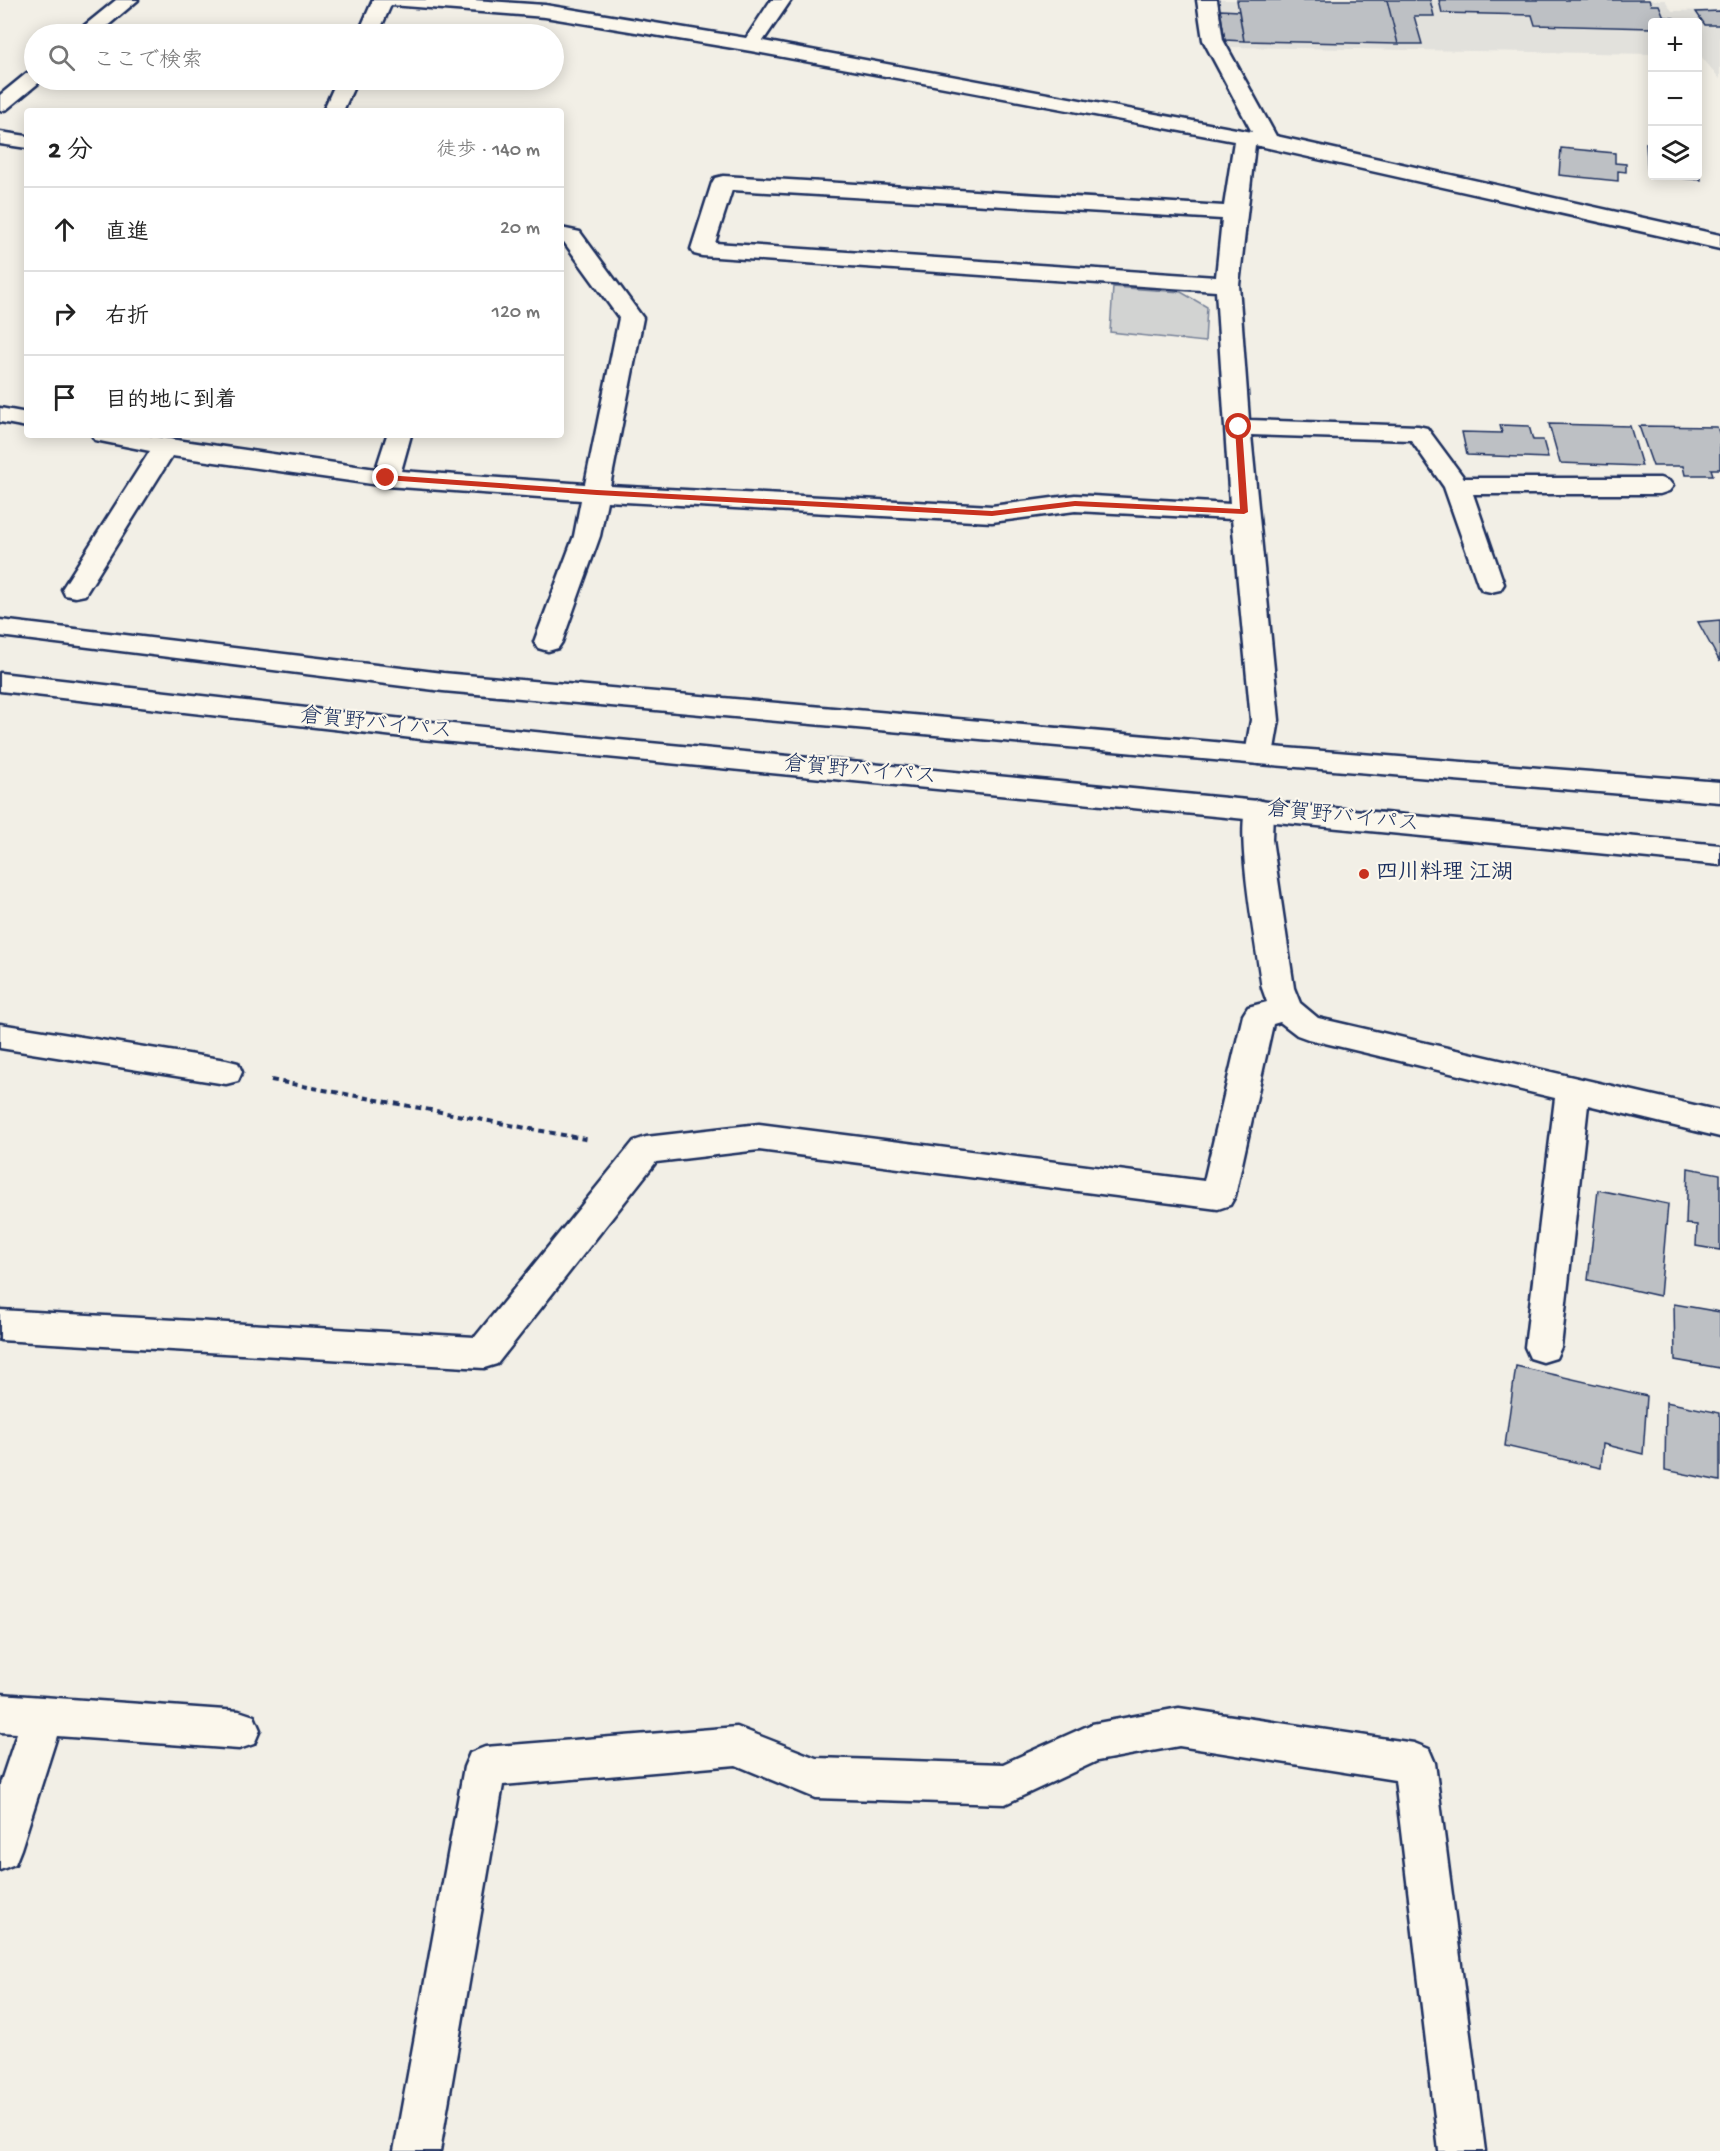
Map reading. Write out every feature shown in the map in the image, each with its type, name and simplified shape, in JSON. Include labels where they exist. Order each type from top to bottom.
[{"type":"main road","points":[[98,24],[128,0]]},
{"type":"main road","points":[[372,24],[383,0]]},
{"type":"main road","points":[[394,0],[545,11],[751,45],[1268,141],[1720,242]]},
{"type":"main road","points":[[751,45],[782,0]]},
{"type":"main road","points":[[1207,0],[1213,40],[1268,141]]},
{"type":"main road","points":[[0,105],[24,85]]},
{"type":"main road","points":[[334,108],[342,90]]},
{"type":"main road","points":[[1245,137],[1233,213],[1227,285],[1244,512],[1265,720],[1259,755]]},
{"type":"main road","points":[[0,138],[24,142]]},
{"type":"main road","points":[[1227,285],[702,249],[723,183],[1233,213]]},
{"type":"main road","points":[[548,642],[587,536],[631,318],[572,237],[564,236]]},
{"type":"main road","points":[[0,415],[24,419]]},
{"type":"main road","points":[[1239,427],[1418,434],[1457,486],[1491,584]]},
{"type":"main road","points":[[119,438],[165,447],[386,478],[597,493],[992,514],[1075,503],[1244,512]]},
{"type":"main road","points":[[386,478],[398,438]]},
{"type":"main road","points":[[75,589],[165,447]]},
{"type":"main road","points":[[1457,486],[1660,486]]},
{"type":"main road","points":[[0,628],[443,682],[1259,755],[1720,792]]},
{"type":"main road","name":"倉賀野バイパス","points":[[0,682],[421,730],[1720,855]]},
{"type":"main road","points":[[1258,810],[1257,838],[1278,988],[1286,1009],[1308,1027],[1720,1124]]},
{"type":"main road","points":[[0,1325],[484,1353],[646,1150],[759,1137],[1218,1196],[1259,1015],[1286,1009]]},
{"type":"main road","points":[[0,1036],[226,1071]]},
{"type":"main road","points":[[1544,1347],[1573,1090]]},
{"type":"main road","points":[[0,1713],[238,1730]]},
{"type":"main road","points":[[0,1849],[43,1715]]},
{"type":"main road","points":[[417,2151],[485,1767],[737,1746],[815,1778],[1005,1784],[1092,1743],[1179,1727],[1414,1763],[1462,2151]]},
{"type":"path","points":[[226,1071],[646,1150]]},
{"type":"shaded area","points":[[1214,0],[1665,0],[1672,11],[1720,10],[1720,79],[1702,57],[1702,18],[1648,18],[1648,54],[1228,47],[1220,41]]},
{"type":"shaded area","points":[[1113,287],[1181,292],[1207,307],[1205,342],[1110,332]]},
{"type":"building","points":[[1237,0],[1387,0],[1398,44],[1244,41]]},
{"type":"building","points":[[1387,0],[1430,0],[1434,16],[1414,16],[1422,44],[1398,44]]},
{"type":"building","points":[[1439,0],[1649,0],[1651,5],[1659,5],[1664,17],[1674,18],[1648,18],[1648,28],[1535,25],[1532,15],[1442,13]]},
{"type":"building","points":[[1220,10],[1239,11],[1244,41],[1225,40]]},
{"type":"building","points":[[1720,11],[1720,25],[1705,25],[1696,12]]},
{"type":"building","points":[[1646,143],[1648,143],[1648,175]]},
{"type":"building","points":[[1561,148],[1615,153],[1615,163],[1626,164],[1626,172],[1618,171],[1618,181],[1559,175]]},
{"type":"building","points":[[1549,424],[1630,426],[1642,466],[1560,463]]},
{"type":"building","points":[[1500,425],[1529,426],[1533,440],[1543,440],[1548,458],[1467,455],[1462,432],[1502,433]]},
{"type":"building","points":[[1639,426],[1717,427],[1720,435],[1720,469],[1711,469],[1713,475],[1685,475],[1683,466],[1653,466]]},
{"type":"building","points":[[1720,620],[1720,662],[1698,622]]},
{"type":"building","points":[[1688,1168],[1720,1174],[1720,1250],[1696,1246],[1697,1225],[1686,1224]]},
{"type":"building","points":[[1598,1190],[1668,1204],[1660,1296],[1588,1280]]},
{"type":"building","points":[[1674,1304],[1720,1312],[1720,1368],[1675,1360]]},
{"type":"building","points":[[1516,1366],[1647,1396],[1643,1454],[1603,1444],[1601,1468],[1505,1446]]},
{"type":"building","points":[[1666,1402],[1720,1413],[1720,1481],[1665,1470]]},
{"type":"place","name":"四川料理 江湖","points":[[1364,874]]},
{"type":"route","points":[[386,478],[597,493],[992,514],[1075,503],[1244,512],[1239,427]]}]
